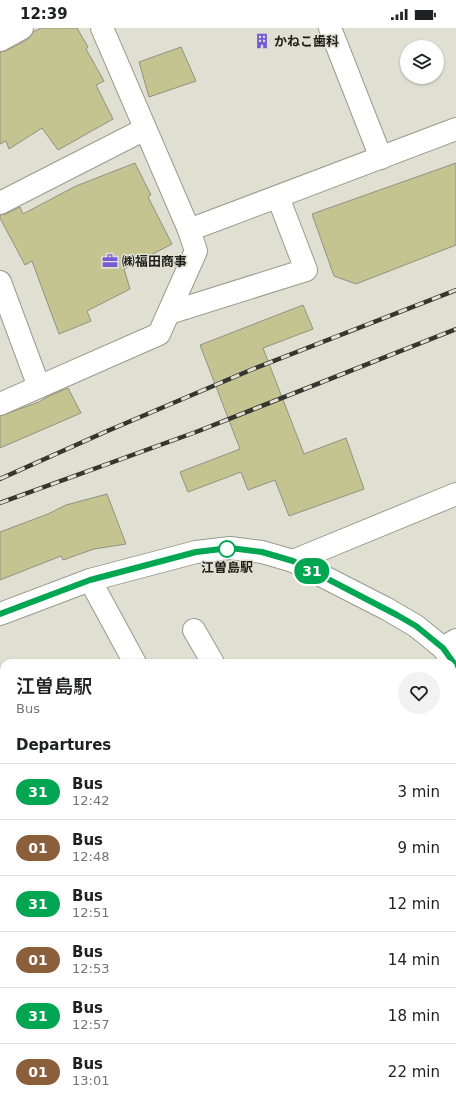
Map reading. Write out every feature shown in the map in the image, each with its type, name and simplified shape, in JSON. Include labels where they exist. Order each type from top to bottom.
[{"type":"street","points":[[0,40],[22,28]]},
{"type":"street","points":[[0,404],[159,334],[196,251],[189,230],[102,28]]},
{"type":"street","points":[[330,28],[380,158]]},
{"type":"street","points":[[0,203],[145,129]]},
{"type":"street","points":[[189,230],[456,129]]},
{"type":"street","points":[[168,313],[306,270],[278,197]]},
{"type":"street","points":[[0,282],[39,386]]},
{"type":"street","points":[[293,561],[456,494]]},
{"type":"street","points":[[0,614],[90,580],[196,552],[230,548],[262,552],[293,561],[393,612],[449,644],[454,659]]},
{"type":"street","points":[[90,580],[133,659]]},
{"type":"street","points":[[194,630],[211,659]]},
{"type":"building","points":[[41,28],[77,28],[88,47],[86,49],[104,81],[96,85],[113,119],[58,150],[42,128],[9,149],[6,141],[0,144],[0,52],[6,51],[28,39],[33,32]]},
{"type":"building","points":[[181,47],[196,81],[149,97],[139,62]]},
{"type":"building","points":[[135,163],[151,195],[148,197],[172,244],[124,269],[130,289],[87,311],[91,321],[59,334],[32,261],[25,265],[0,218],[0,215],[6,214],[20,207],[23,214],[76,186]]},
{"type":"building","points":[[456,163],[456,245],[356,284],[334,276],[312,214]]},
{"type":"building","points":[[303,305],[313,329],[263,348],[304,454],[346,438],[364,489],[289,516],[275,480],[248,490],[241,472],[188,492],[180,472],[240,449],[200,345]]},
{"type":"building","points":[[68,388],[81,413],[0,448],[0,416],[39,402]]},
{"type":"building","points":[[107,494],[126,544],[94,549],[63,560],[61,556],[0,580],[0,532],[48,514],[66,505]]},
{"type":"railway","points":[[0,479],[105,432],[253,369],[456,290]]},
{"type":"railway","points":[[0,503],[196,432],[456,329]]},
{"type":"bus line","name":"31","points":[[0,614],[90,580],[196,552],[230,548],[262,552],[293,561],[387,609],[416,626],[443,648],[451,659]]},
{"type":"place","name":"かねこ歯科","points":[[262,41]]},
{"type":"place","name":"㈱福田商事","points":[[110,261]]},
{"type":"place","name":"江曽島駅","points":[[227,549]]}]
